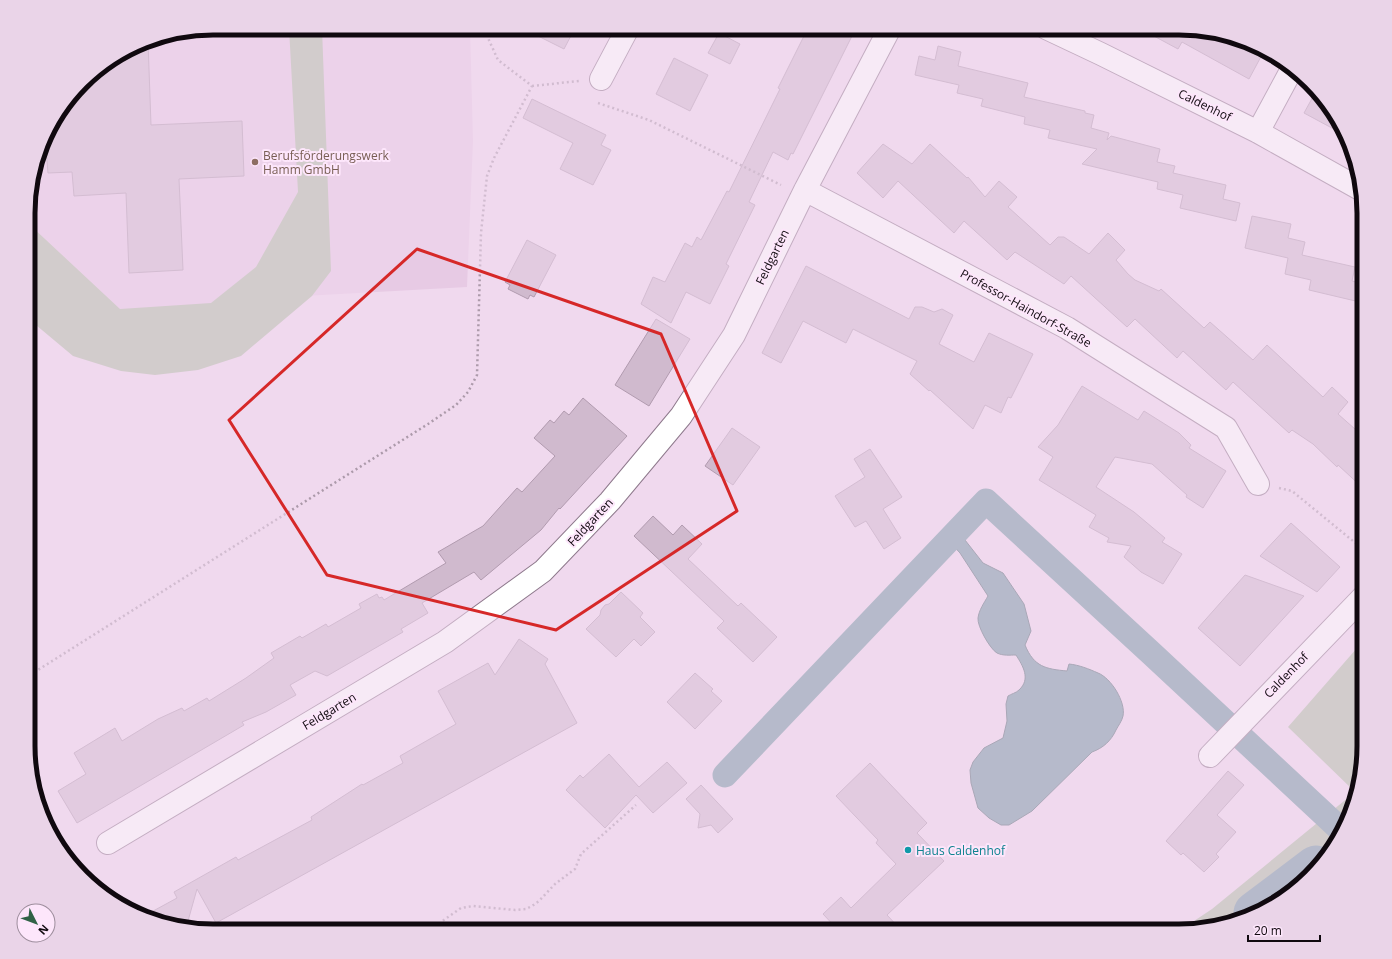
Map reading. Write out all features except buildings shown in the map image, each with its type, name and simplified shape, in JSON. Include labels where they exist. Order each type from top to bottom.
[{"type":"street","points":[[601,79],[624,35]]},
{"type":"street","name":"Feldgarten","points":[[108,843],[445,642],[544,571],[610,501],[681,416],[734,335],[804,194],[886,35]]},
{"type":"street","name":"Caldenhof","points":[[1061,35],[1258,132],[1355,186]]},
{"type":"street","points":[[1258,132],[1289,74]]},
{"type":"street","name":"Professor-Haindorf-Straße","points":[[804,194],[1067,328],[1226,428],[1258,484]]},
{"type":"street","name":"Caldenhof","points":[[1210,756],[1357,603]]},
{"type":"path","points":[[488,35],[498,60],[532,86],[601,79]]},
{"type":"path","points":[[601,79],[590,100],[649,120],[804,194]]},
{"type":"path","points":[[35,672],[428,424],[456,405],[468,392],[477,375],[481,233],[487,176],[494,158],[532,86]]},
{"type":"path","points":[[1292,491],[1357,544]]},
{"type":"path","points":[[439,924],[461,908],[473,906],[514,910],[526,909],[532,906],[539,901],[555,884],[575,869],[581,854],[636,805]]},
{"type":"highlighted area","points":[[417,249],[661,334],[737,511],[556,630],[327,575],[229,420]]},
{"type":"shaded area","name":"Berufsförderungswerk Hamm GmbH","points":[[201,35],[470,35],[473,141],[467,287],[250,299],[142,332],[35,259],[35,201],[38,178],[44,156],[53,134],[65,114],[87,87],[114,65],[134,53],[156,44],[178,38]]},
{"type":"shaded area","points":[[289,35],[322,35],[331,271],[312,296],[241,356],[198,370],[155,375],[121,371],[73,356],[35,324],[35,230],[120,309],[211,303],[256,267],[298,192]]},
{"type":"shaded area","points":[[962,528],[965,540],[983,563],[1003,573],[1024,604],[1031,631],[1025,645],[1032,658],[1047,668],[1067,671],[1069,664],[1080,666],[1098,673],[1112,685],[1120,698],[1123,710],[1121,722],[1112,738],[1106,744],[1092,752],[1032,811],[1009,825],[1001,825],[989,818],[978,808],[971,783],[970,770],[973,762],[984,748],[1003,738],[1007,721],[1006,704],[1008,696],[1018,691],[1023,686],[1025,681],[1025,672],[1016,655],[1004,655],[994,651],[982,632],[978,618],[988,596],[960,553],[949,541]]},
{"type":"shaded area","points":[[1357,648],[1357,758],[1352,789],[1288,727]]},
{"type":"shaded area","points":[[1350,796],[1339,825],[1327,845],[1313,863],[1296,880],[1278,894],[1258,906],[1236,915],[1214,921],[1190,924],[1212,909]]},
{"type":"waterway","points":[[725,775],[986,501],[1338,827]]},
{"type":"place","name":"Berufsförderungswerk Hamm GmbH","points":[[255,162]]},
{"type":"place","name":"Haus Caldenhof","points":[[908,850]]}]
